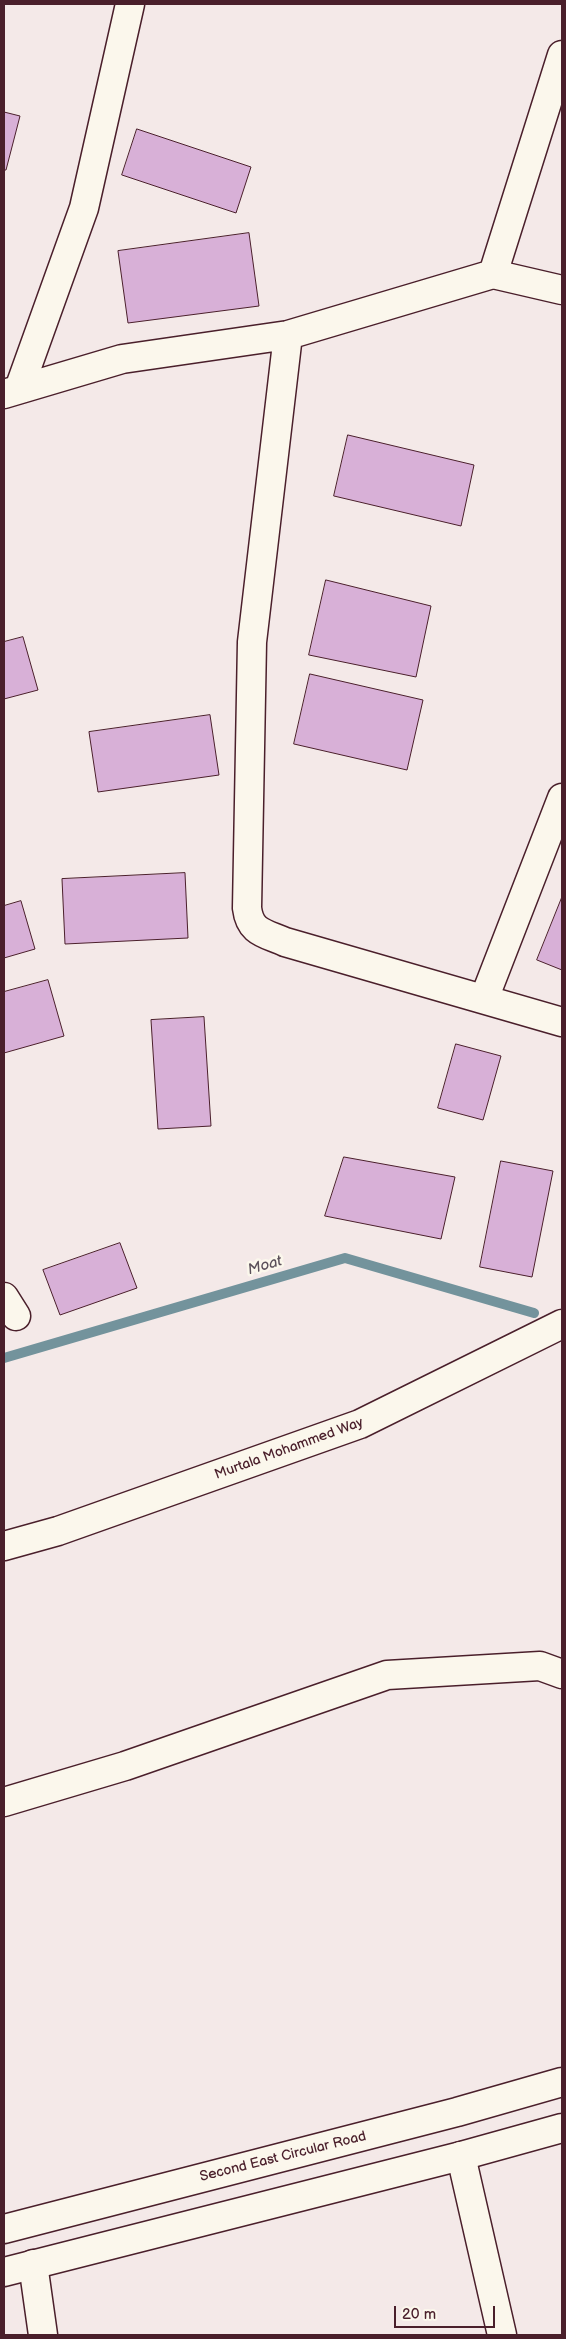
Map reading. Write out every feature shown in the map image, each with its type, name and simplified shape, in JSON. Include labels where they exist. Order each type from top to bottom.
[{"type":"street","points":[[12,392],[84,208],[130,4]]},
{"type":"street","points":[[493,274],[562,55]]},
{"type":"street","points":[[12,392],[122,359],[288,335],[493,274],[562,290]]},
{"type":"street","points":[[288,335],[252,642],[248,920],[255,929],[285,942],[562,1022]]},
{"type":"street","points":[[484,999],[562,798]]},
{"type":"street","name":"Murtala Mohammed Way","points":[[4,1546],[68,1527],[360,1424],[562,1324]]},
{"type":"street","points":[[4,1802],[125,1766],[387,1675],[540,1666],[562,1674]]},
{"type":"street","name":"Second East Circular Road","points":[[4,2229],[457,2112],[562,2082]]},
{"type":"street","points":[[4,2272],[461,2156],[562,2128]]},
{"type":"street","points":[[461,2156],[502,2335]]},
{"type":"street","points":[[33,2264],[43,2335]]},
{"type":"building","points":[[4,112],[20,116],[6,170],[4,170]]},
{"type":"building","points":[[137,129],[251,167],[236,213],[122,175]]},
{"type":"building","points":[[249,233],[259,306],[128,323],[118,251]]},
{"type":"building","points":[[348,435],[474,465],[461,526],[334,496]]},
{"type":"building","points":[[326,580],[431,606],[416,677],[309,655]]},
{"type":"building","points":[[23,637],[38,690],[4,699],[4,642]]},
{"type":"building","points":[[310,674],[423,700],[407,770],[294,744]]},
{"type":"building","points":[[210,715],[219,775],[98,792],[89,732]]},
{"type":"building","points":[[185,873],[188,938],[65,944],[62,879]]},
{"type":"building","points":[[562,897],[562,970],[537,960]]},
{"type":"building","points":[[21,901],[35,949],[4,958],[4,906]]},
{"type":"building","points":[[48,980],[64,1036],[4,1053],[4,992]]},
{"type":"building","points":[[204,1017],[211,1126],[158,1129],[151,1020]]},
{"type":"building","points":[[456,1044],[501,1056],[483,1120],[438,1108]]},
{"type":"building","points":[[344,1157],[455,1177],[441,1239],[325,1216]]},
{"type":"building","points":[[501,1161],[553,1171],[532,1277],[480,1267]]},
{"type":"building","points":[[120,1243],[137,1288],[60,1315],[43,1270]]},
{"type":"waterway","name":"Moat","points":[[4,1358],[345,1258],[534,1313]]}]
